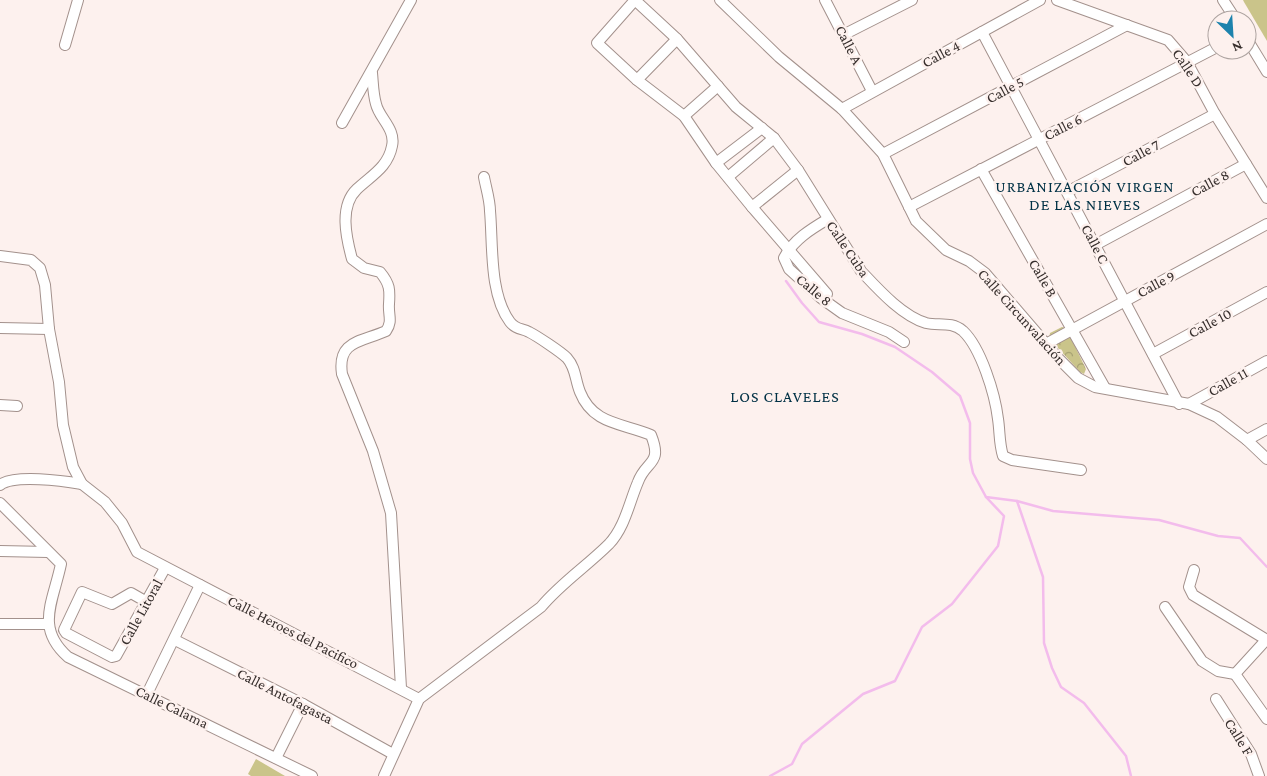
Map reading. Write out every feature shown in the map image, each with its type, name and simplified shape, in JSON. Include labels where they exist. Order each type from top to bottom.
[{"type":"street","points":[[64,45],[78,0]]},
{"type":"street","points":[[342,123],[372,73],[390,36],[411,0]]},
{"type":"street","points":[[635,0],[597,43],[637,80],[684,116],[716,163],[827,294]]},
{"type":"street","name":"Calle Cuba","points":[[635,0],[677,39],[736,107],[774,138],[798,170],[861,271],[896,305],[927,323],[953,325],[963,331],[976,350],[992,390],[999,420],[1000,446],[1003,456],[1012,460],[1081,470]]},
{"type":"street","name":"Calle Circunvalación","points":[[720,0],[779,57],[842,109],[883,154],[916,221],[946,250],[969,261],[985,273],[1078,378],[1095,387],[1184,404],[1217,417],[1247,440],[1267,459]]},
{"type":"street","name":"Calle A","points":[[825,0],[872,91]]},
{"type":"street","points":[[844,35],[912,0]]},
{"type":"street","name":"Calle 4","points":[[842,109],[1040,0]]},
{"type":"street","name":"Calle D","points":[[1057,0],[1168,40],[1187,62],[1215,114],[1267,198]]},
{"type":"street","name":"Calle 5","points":[[883,154],[1127,25]]},
{"type":"street","name":"Calle C","points":[[982,32],[1153,354],[1184,404]]},
{"type":"street","points":[[637,80],[677,39]]},
{"type":"street","name":"Calle 6","points":[[908,207],[1207,52]]},
{"type":"street","points":[[1257,55],[1267,72]]},
{"type":"street","points":[[372,73],[376,106],[390,127],[393,144],[387,161],[374,177],[356,190],[346,206],[345,215],[352,259],[364,268],[380,272],[390,288],[388,306],[390,322],[386,331],[361,338],[351,345],[342,354],[340,364],[342,374],[373,451],[390,513],[401,688]]},
{"type":"street","points":[[684,116],[718,86]]},
{"type":"street","name":"Calle 7","points":[[1066,192],[1215,114]]},
{"type":"street","points":[[716,163],[762,128]]},
{"type":"street","points":[[728,177],[774,138]]},
{"type":"street","name":"Calle 8","points":[[1095,245],[1246,164]]},
{"type":"street","name":"Calle B","points":[[981,169],[1105,388]]},
{"type":"street","points":[[752,207],[798,170]]},
{"type":"street","points":[[384,776],[419,699],[541,607],[556,588],[609,544],[619,530],[632,502],[638,480],[653,462],[657,448],[651,435],[638,429],[608,423],[595,413],[584,403],[575,369],[566,357],[528,330],[517,329],[509,321],[499,299],[491,246],[490,210],[484,177]]},
{"type":"street","points":[[788,250],[795,242],[828,219]]},
{"type":"street","name":"Calle 9","points":[[1046,344],[1267,224]]},
{"type":"street","name":"Calle 8","points":[[788,250],[784,258],[789,269],[821,298],[842,313],[889,332],[904,342]]},
{"type":"street","points":[[0,256],[31,260],[40,268],[45,285],[49,329],[59,382],[64,425],[73,467],[82,484]]},
{"type":"street","name":"Calle 10","points":[[1153,354],[1267,292]]},
{"type":"street","points":[[0,328],[49,329]]},
{"type":"street","name":"Calle 11","points":[[1184,404],[1267,360]]},
{"type":"street","points":[[0,405],[17,406]]},
{"type":"street","points":[[1247,440],[1267,429]]},
{"type":"street","points":[[0,485],[5,481],[40,480],[82,484]]},
{"type":"street","name":"Calle Heroes del Pacifico","points":[[82,484],[105,502],[122,523],[133,548],[144,557],[401,688],[419,699]]},
{"type":"street","points":[[0,503],[61,564],[48,624],[0,624]]},
{"type":"street","points":[[0,551],[48,552]]},
{"type":"street","name":"Calle Litoral","points":[[142,599],[131,593],[112,604],[82,592],[66,625],[66,633],[112,657],[116,656],[142,599],[163,567]]},
{"type":"street","points":[[1194,570],[1189,587],[1193,595],[1267,640],[1235,674]]},
{"type":"street","points":[[147,694],[175,640],[200,585]]},
{"type":"street","points":[[1165,607],[1202,661],[1218,671],[1235,674],[1267,719]]},
{"type":"street","name":"Calle Calama","points":[[48,624],[56,646],[68,657],[312,776]]},
{"type":"street","name":"Calle Antofagasta","points":[[175,640],[303,704],[393,754]]},
{"type":"street","name":"Calle F","points":[[1216,699],[1251,754],[1259,776]]},
{"type":"street","points":[[276,758],[303,704]]},
{"type":"green space","points":[[1243,0],[1267,0],[1267,41],[1257,24],[1257,10],[1249,10]]},
{"type":"green space","points":[[1062,327],[1066,328],[1086,369],[1084,374],[1049,338],[1050,333]]},
{"type":"green space","points":[[256,759],[285,776],[251,776],[248,774]]},
{"type":"waterway","points":[[786,281],[819,322],[862,334],[895,347],[932,372],[960,396],[970,423],[970,459],[973,473],[986,497],[1017,501],[1053,511],[1159,520],[1218,536],[1240,538],[1267,567]]},
{"type":"waterway","points":[[770,776],[792,764],[802,744],[863,694],[895,681],[922,627],[952,604],[998,546],[1004,516],[986,497]]},
{"type":"waterway","points":[[1017,501],[1043,577],[1044,643],[1052,668],[1061,687],[1084,703],[1126,756],[1131,776]]},
{"type":"district","name":"URBANIZACIÓN VIRGEN DE LAS NIEVES","points":[[1085,195]]},
{"type":"district","name":"LOS CLAVELES","points":[[785,396]]}]
